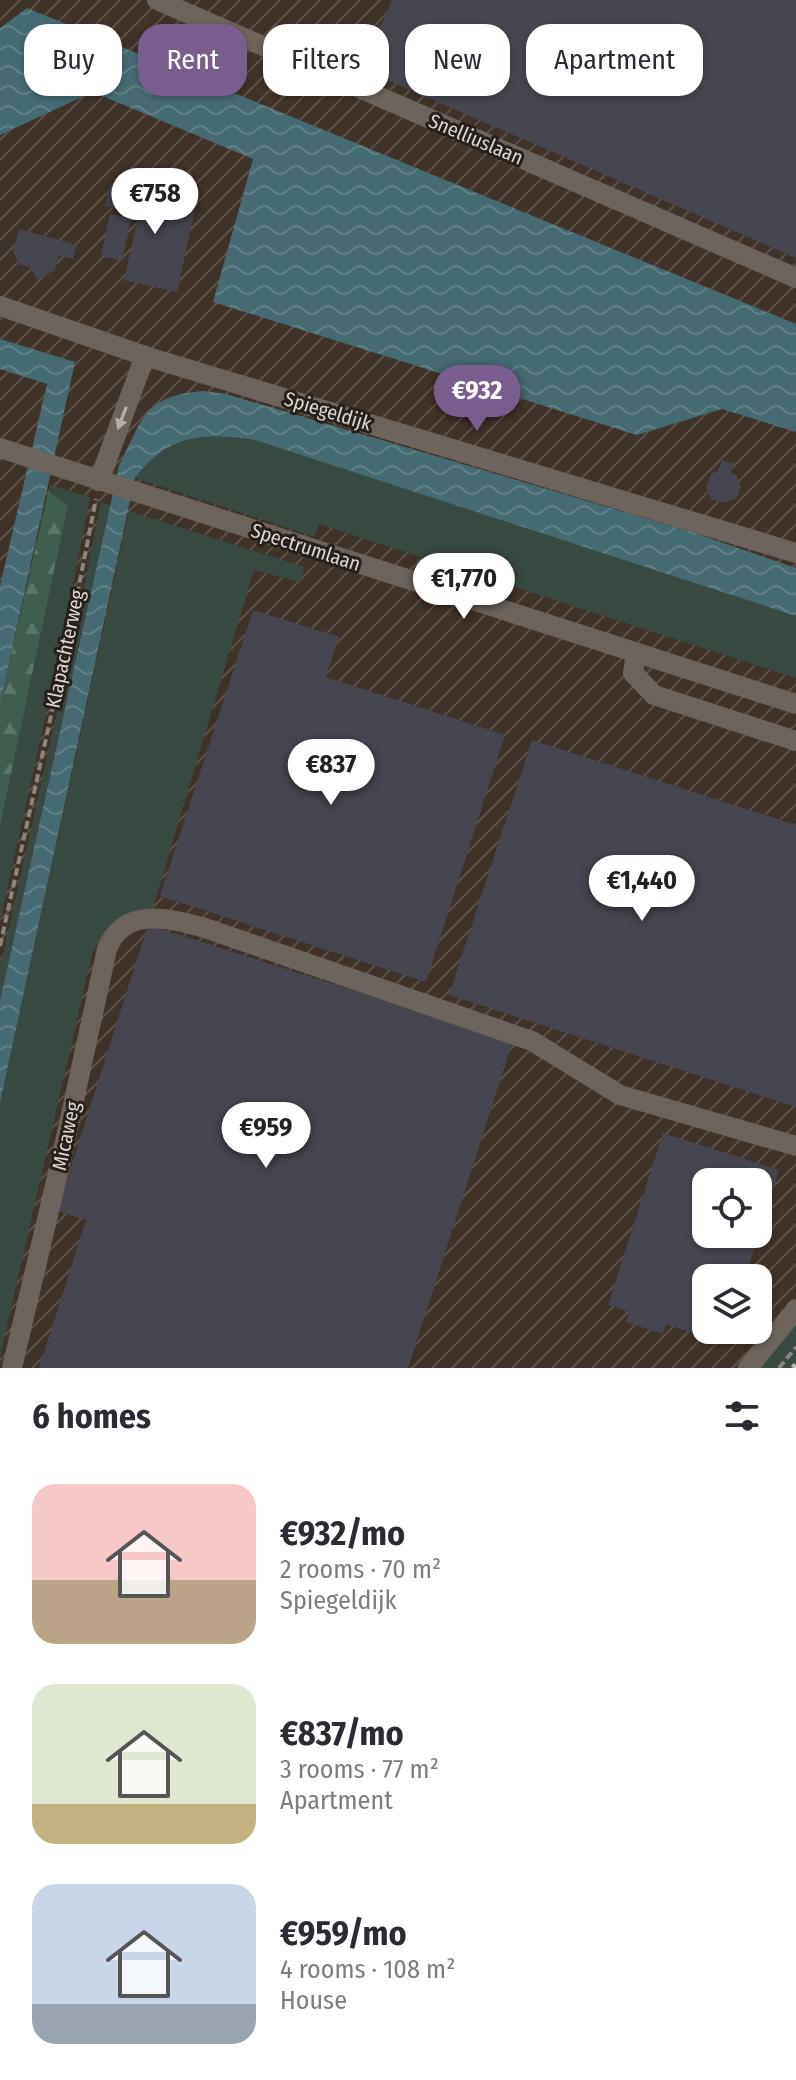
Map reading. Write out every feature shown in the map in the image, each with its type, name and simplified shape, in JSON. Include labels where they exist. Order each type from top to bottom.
[{"type":"street","name":"Snelliuslaan","points":[[157,0],[796,278]]},
{"type":"street","name":"Spiegeldijk","points":[[0,306],[145,356],[796,553]]},
{"type":"street","points":[[100,481],[145,356]]},
{"type":"street","name":"Spectrumlaan","points":[[0,448],[796,704]]},
{"type":"street","points":[[636,653],[633,673],[654,695],[796,741]]},
{"type":"street","name":"Micaweg","points":[[12,1368],[107,949],[113,935],[140,919],[169,917],[205,928],[532,1041],[620,1095],[796,1146]]},
{"type":"street","points":[[748,1368],[796,1309]]},
{"type":"path","name":"Klapachterweg","points":[[0,946],[100,481]]},
{"type":"path","points":[[779,1368],[796,1347]]},
{"type":"shaded area","points":[[0,0],[796,0],[796,1368],[0,1368]]},
{"type":"green space","points":[[202,435],[255,440],[796,616],[796,678],[319,524],[315,537],[135,478],[165,450]]},
{"type":"green space","points":[[50,485],[90,497],[60,651],[0,922],[0,704]]},
{"type":"green space","points":[[48,492],[68,505],[0,825],[0,704]]},
{"type":"green space","points":[[101,502],[110,505],[0,1001],[0,967]]},
{"type":"green space","points":[[129,511],[305,567],[300,582],[254,570],[152,911],[110,930],[92,954],[0,1357],[0,1103]]},
{"type":"green space","points":[[796,1323],[796,1368],[759,1368]]},
{"type":"water","points":[[27,8],[66,24],[24,24],[24,96],[84,96],[0,135],[0,28]]},
{"type":"water","points":[[122,47],[138,54],[138,96],[241,96],[796,324],[796,432],[722,409],[637,435],[213,302],[253,159],[103,96],[122,96]]},
{"type":"water","points":[[0,339],[75,362],[0,704],[0,586],[47,384],[0,369]]},
{"type":"water","points":[[203,391],[226,394],[692,532],[796,568],[796,616],[255,440],[203,437],[175,444],[161,452],[135,478],[0,1103],[0,1001],[119,466],[148,412],[168,398]]},
{"type":"building","points":[[392,0],[796,0],[796,258],[424,96],[510,96],[510,24],[405,24],[405,88],[389,81],[389,24],[382,24]]},
{"type":"building","points":[[110,185],[196,204],[177,292],[124,280],[139,214],[105,206]]},
{"type":"building","points":[[110,214],[131,219],[122,261],[101,256]]},
{"type":"building","points":[[19,229],[77,245],[73,259],[59,255],[55,270],[37,280],[31,268],[19,264],[13,252]]},
{"type":"building","points":[[722,460],[734,464],[731,473],[736,475],[741,487],[737,498],[723,503],[711,499],[706,487]]},
{"type":"building","points":[[253,610],[339,637],[326,677],[505,735],[426,982],[160,896]]},
{"type":"building","points":[[532,740],[796,825],[796,1107],[449,995]]},
{"type":"building","points":[[148,925],[513,1041],[408,1368],[39,1368],[86,1220],[57,1211]]},
{"type":"building","points":[[663,1133],[779,1170],[772,1192],[772,1168],[692,1168],[692,1248],[754,1248],[749,1264],[692,1264],[692,1333],[666,1324],[663,1334],[626,1322],[629,1312],[608,1305]]},
{"type":"railway","points":[[793,1368],[796,1365]]}]
